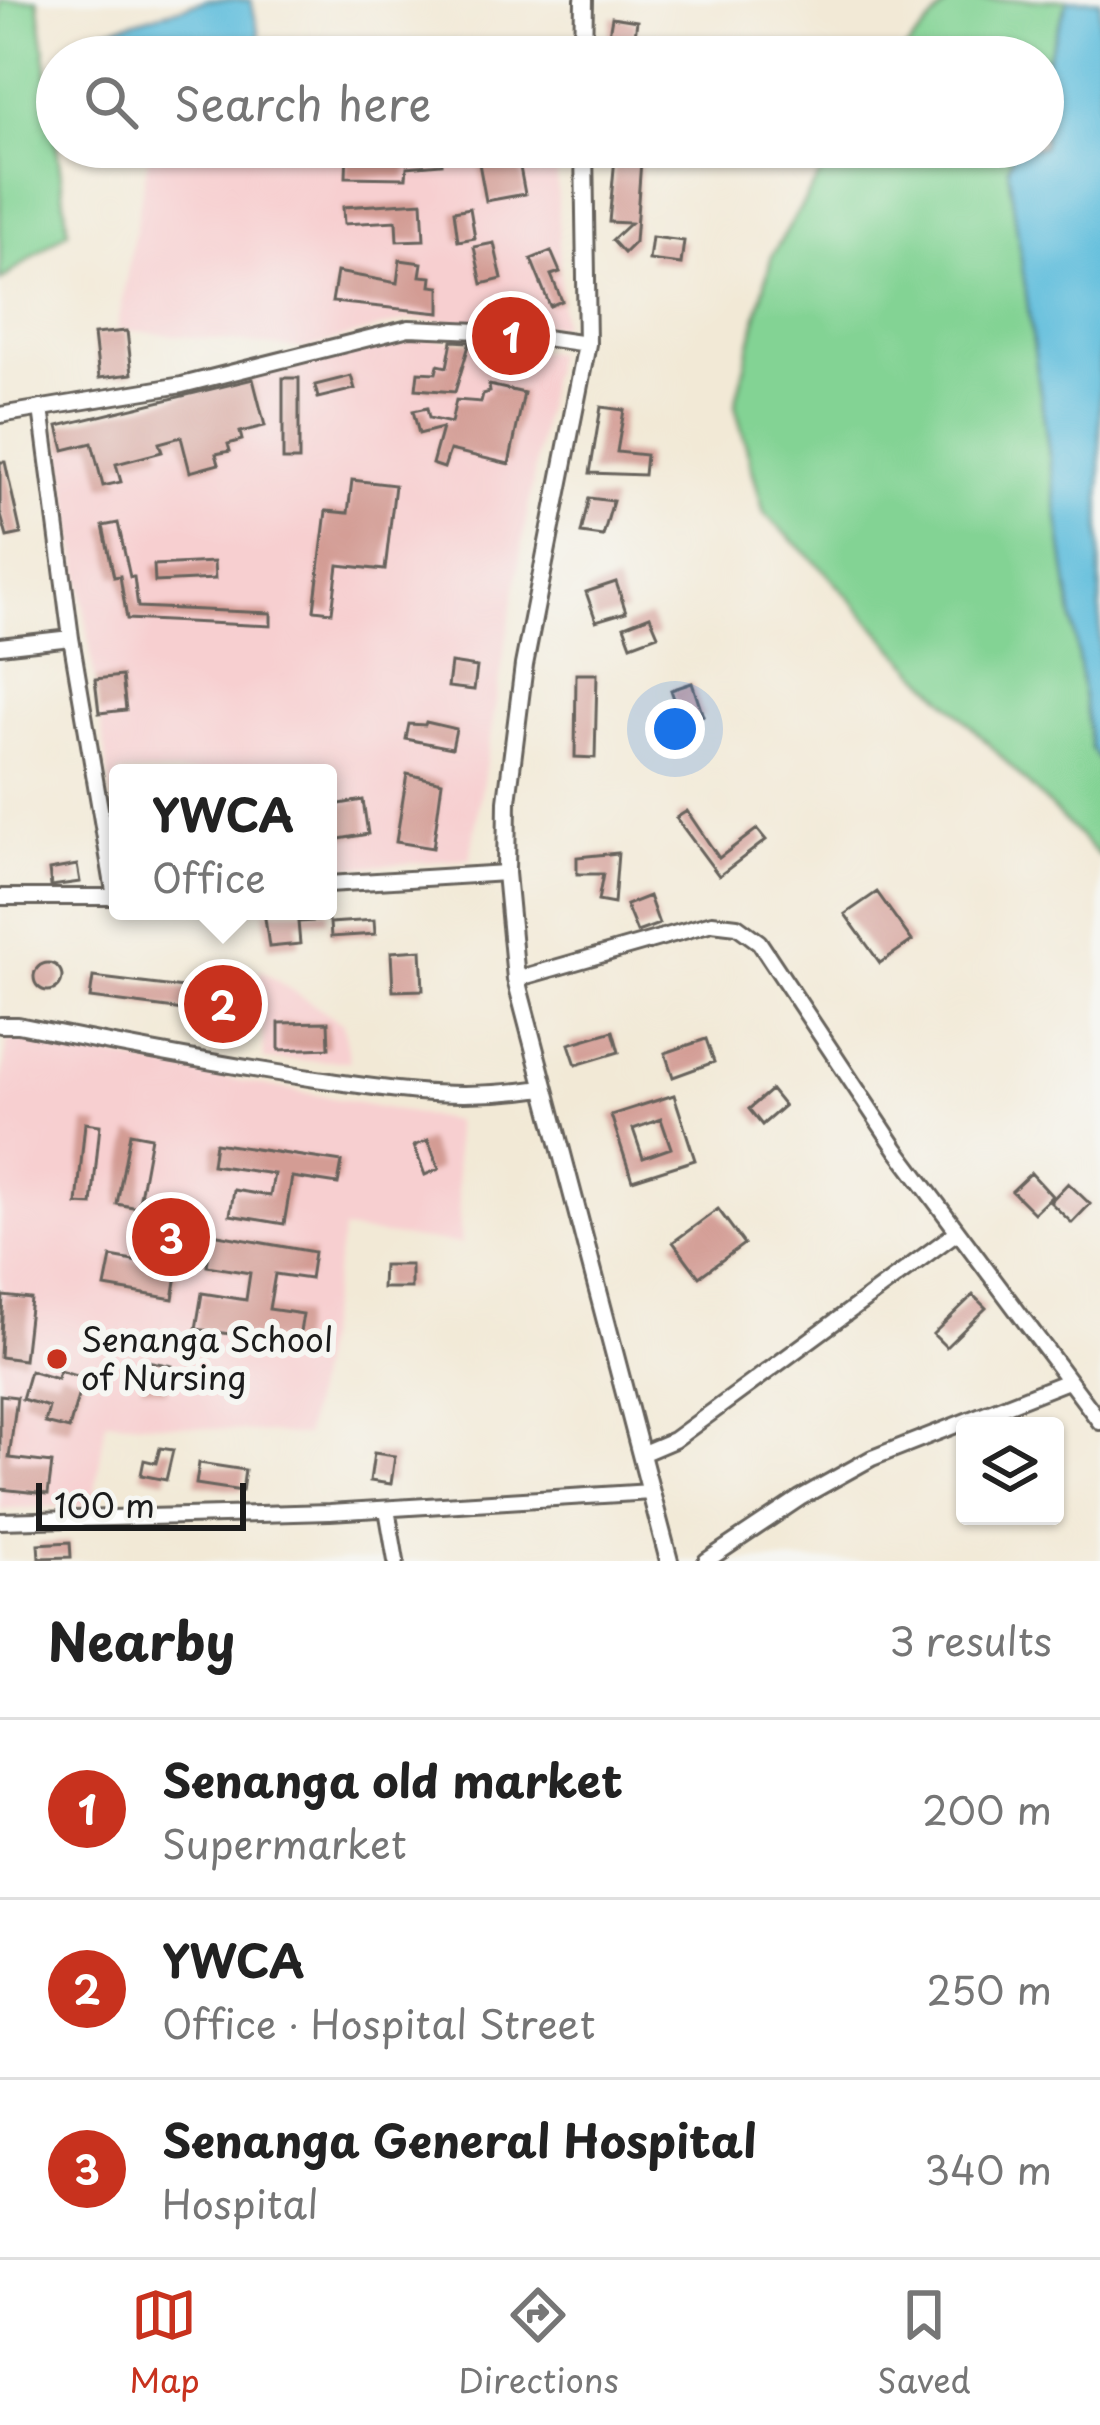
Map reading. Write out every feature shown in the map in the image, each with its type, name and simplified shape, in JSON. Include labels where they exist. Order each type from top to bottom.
[{"type":"street","points":[[583,36],[584,0]]},
{"type":"street","points":[[584,168],[587,344],[524,665],[507,800],[506,873],[516,979],[669,1561]]},
{"type":"street","points":[[0,415],[182,385],[410,328],[503,332],[587,344]]},
{"type":"street","points":[[41,408],[71,638],[109,857]]},
{"type":"street","points":[[0,646],[71,638]]},
{"type":"street","points":[[337,883],[506,873]]},
{"type":"street","points":[[0,897],[109,897]]},
{"type":"street","points":[[516,979],[712,922],[737,926],[759,942],[897,1150],[1100,1422]]},
{"type":"street","points":[[0,1025],[436,1096],[487,1096],[543,1088]]},
{"type":"street","points":[[641,1454],[674,1440],[958,1232]]},
{"type":"street","points":[[706,1561],[800,1498],[872,1458],[1068,1382]]},
{"type":"street","points":[[0,1521],[387,1509],[651,1492]]},
{"type":"street","points":[[387,1509],[396,1561]]},
{"type":"shaded area","points":[[146,168],[557,168],[562,326],[408,320],[304,349],[117,329]]},
{"type":"shaded area","points":[[408,336],[554,353],[470,859],[337,868],[337,764],[109,764],[109,779],[58,426]]},
{"type":"shaded area","points":[[259,969],[343,1024],[350,1061],[264,1060]]},
{"type":"shaded area","points":[[8,1037],[454,1121],[461,1244],[343,1230],[305,1436],[106,1420],[93,1505],[0,1509],[0,1089]]},
{"type":"green space","points":[[0,0],[38,0],[43,36],[36,36],[36,168],[60,168],[68,231],[0,281]]},
{"type":"green space","points":[[951,0],[1068,0],[1055,36],[918,36]]},
{"type":"green space","points":[[824,168],[1008,168],[1091,748],[1100,762],[1100,857],[764,513],[735,405],[772,255]]},
{"type":"water","points":[[207,0],[251,0],[259,36],[88,36]]},
{"type":"water","points":[[1068,0],[1100,0],[1100,762],[1091,748],[1008,168],[1064,168],[1064,36],[1055,36]]},
{"type":"building","points":[[612,17],[637,21],[635,36],[609,36]]},
{"type":"building","points":[[346,168],[407,168],[406,178],[346,177]]},
{"type":"building","points":[[480,168],[520,168],[525,194],[486,201]]},
{"type":"building","points":[[614,168],[640,168],[635,242],[624,253],[612,240],[630,223],[609,222]]},
{"type":"building","points":[[422,202],[424,240],[397,241],[396,221],[344,224],[343,207]]},
{"type":"building","points":[[470,208],[475,238],[458,241],[454,211]]},
{"type":"building","points":[[652,237],[684,241],[681,264],[649,260]]},
{"type":"building","points":[[494,243],[502,279],[482,284],[474,247]]},
{"type":"building","points":[[551,251],[560,272],[551,275],[562,301],[550,306],[531,259]]},
{"type":"building","points":[[400,260],[422,263],[420,276],[432,277],[431,286],[440,287],[440,313],[332,302],[337,272],[397,283]]},
{"type":"building","points":[[127,331],[132,374],[99,378],[94,334]]},
{"type":"building","points":[[452,341],[470,342],[455,392],[416,389],[418,372],[436,373],[438,365],[447,367]]},
{"type":"building","points":[[351,376],[355,389],[318,398],[315,385]]},
{"type":"building","points":[[283,378],[299,378],[299,460],[283,460]]},
{"type":"building","points":[[253,379],[265,426],[240,432],[242,440],[228,444],[230,451],[216,454],[219,464],[190,472],[181,437],[159,443],[162,452],[116,464],[121,482],[103,486],[92,443],[64,450],[58,426]]},
{"type":"building","points":[[489,385],[524,393],[509,464],[450,450],[444,468],[432,464],[442,428],[419,434],[413,411],[427,408],[429,418],[451,423],[456,400],[481,402],[483,394],[490,392]]},
{"type":"building","points":[[601,407],[624,410],[617,452],[646,455],[644,475],[590,473]]},
{"type":"building","points":[[0,462],[5,462],[21,534],[7,537],[0,512]]},
{"type":"building","points":[[352,480],[395,485],[385,570],[338,565],[332,612],[314,610],[326,511],[348,513]]},
{"type":"building","points":[[589,498],[613,501],[603,536],[581,533]]},
{"type":"building","points":[[118,523],[138,607],[271,613],[271,626],[127,619],[120,576],[114,577],[103,526]]},
{"type":"building","points":[[214,562],[215,579],[155,582],[154,565]]},
{"type":"building","points":[[616,582],[626,612],[596,621],[586,592]]},
{"type":"building","points":[[650,616],[658,635],[631,645],[624,626]]},
{"type":"building","points":[[451,663],[477,667],[474,690],[448,687]]},
{"type":"building","points":[[576,674],[597,674],[595,758],[575,757]]},
{"type":"building","points":[[122,676],[126,710],[99,713],[95,679]]},
{"type":"building","points":[[692,683],[703,716],[682,722],[671,690]]},
{"type":"building","points":[[426,722],[456,729],[452,748],[406,739],[409,724]]},
{"type":"building","points":[[407,774],[442,782],[433,848],[396,842]]},
{"type":"building","points":[[363,800],[368,834],[337,839],[337,804]]},
{"type":"building","points":[[687,811],[719,858],[757,829],[766,840],[719,876],[676,818]]},
{"type":"building","points":[[618,853],[614,904],[598,901],[603,874],[577,874],[577,857]]},
{"type":"building","points":[[77,865],[80,882],[51,886],[49,870]]},
{"type":"building","points":[[877,892],[912,941],[880,963],[845,914]]},
{"type":"building","points":[[649,896],[659,924],[637,932],[626,905]]},
{"type":"building","points":[[265,920],[328,920],[298,922],[300,944],[269,947]]},
{"type":"building","points":[[374,920],[375,934],[331,937],[330,923]]},
{"type":"building","points":[[421,950],[423,990],[393,991],[391,952]]},
{"type":"building","points":[[48,963],[58,967],[62,977],[58,987],[48,991],[38,987],[34,977],[38,967]]},
{"type":"building","points":[[93,977],[249,996],[246,1018],[90,998]]},
{"type":"building","points":[[328,1022],[329,1048],[279,1050],[279,1023]]},
{"type":"building","points":[[613,1031],[619,1052],[576,1065],[569,1044]]},
{"type":"building","points":[[706,1039],[714,1062],[673,1077],[665,1053]]},
{"type":"building","points":[[771,1090],[784,1106],[762,1125],[749,1109]]},
{"type":"building","points":[[674,1095],[695,1160],[632,1180],[611,1115]],"holes":[[[661,1119],[671,1148],[643,1158],[633,1129]]]},
{"type":"building","points":[[85,1123],[100,1125],[92,1205],[77,1204]]},
{"type":"building","points":[[130,1133],[151,1137],[138,1208],[117,1204]]},
{"type":"building","points":[[428,1140],[439,1169],[425,1175],[414,1146]]},
{"type":"building","points":[[215,1143],[342,1162],[338,1184],[292,1177],[284,1224],[230,1215],[234,1190],[270,1196],[274,1174],[212,1165]]},
{"type":"building","points":[[1031,1173],[1052,1196],[1034,1213],[1012,1191]]},
{"type":"building","points":[[1068,1183],[1090,1204],[1072,1223],[1050,1202]]},
{"type":"building","points":[[718,1209],[744,1244],[699,1277],[673,1242]]},
{"type":"building","points":[[212,1234],[314,1252],[310,1279],[275,1274],[269,1309],[303,1314],[298,1344],[196,1329],[202,1293],[246,1300],[250,1273],[207,1266]]},
{"type":"building","points":[[111,1257],[178,1269],[173,1299],[105,1287]]},
{"type":"building","points":[[383,1265],[411,1265],[411,1288],[382,1288]]},
{"type":"building","points":[[973,1295],[986,1308],[946,1347],[933,1334]]},
{"type":"building","points":[[3,1296],[31,1299],[24,1360],[0,1357]]},
{"type":"building","points":[[147,1361],[172,1366],[166,1392],[141,1386]]},
{"type":"building","points":[[30,1371],[57,1379],[59,1371],[83,1378],[69,1429],[45,1423],[49,1407],[22,1399]]},
{"type":"building","points":[[0,1395],[17,1397],[9,1458],[52,1463],[48,1494],[0,1489]]},
{"type":"building","points":[[160,1448],[173,1450],[166,1480],[141,1475],[144,1460],[156,1463]]},
{"type":"building","points":[[374,1453],[395,1456],[391,1484],[370,1481]]},
{"type":"building","points":[[199,1463],[245,1470],[242,1491],[196,1484]]},
{"type":"building","points":[[70,1542],[71,1557],[39,1558],[38,1544]]},
{"type":"place","name":"Senanga old market","points":[[511,336]]},
{"type":"place","name":"YWCA","points":[[223,1004]]},
{"type":"place","name":"Senanga General Hospital","points":[[171,1237]]},
{"type":"place","name":"Senanga School of Nursing","points":[[57,1359]]}]
